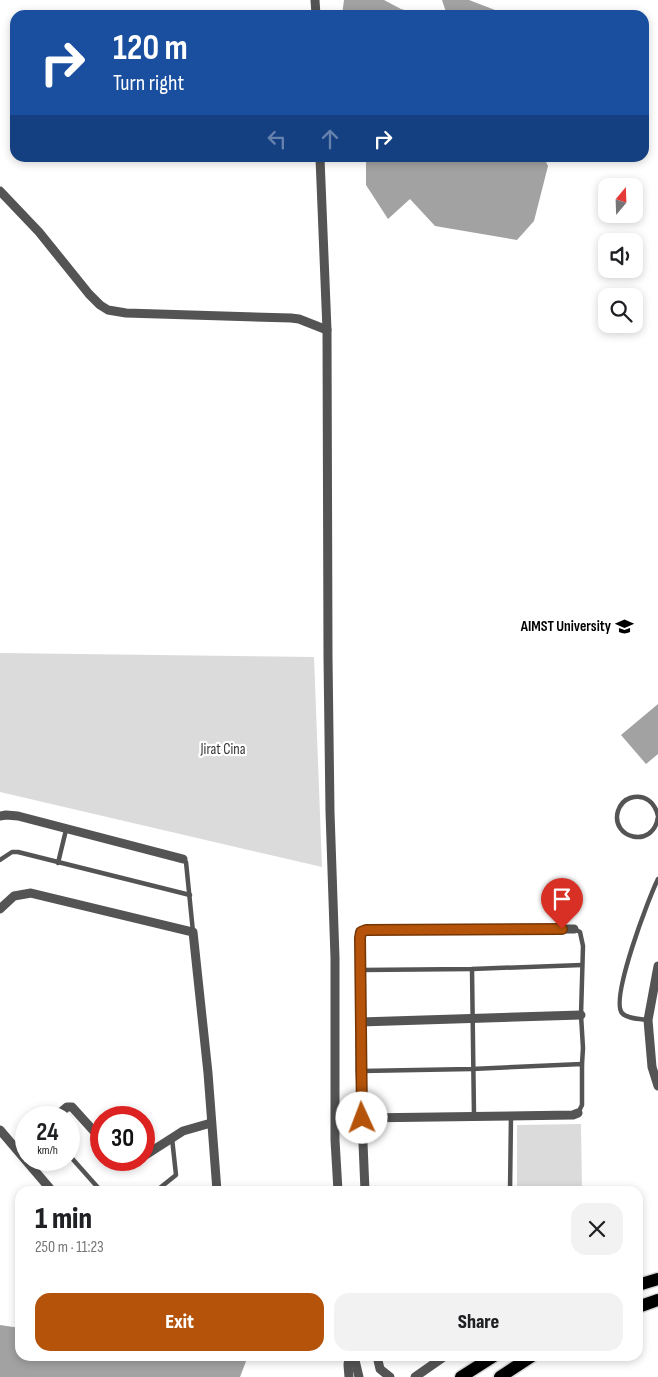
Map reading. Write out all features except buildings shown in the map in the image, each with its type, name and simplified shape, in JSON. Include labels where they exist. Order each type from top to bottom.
[{"type":"main road","points":[[643,1284],[658,1279]]},
{"type":"main road","points":[[643,1305],[658,1300]]},
{"type":"main road","points":[[461,1377],[486,1361]]},
{"type":"main road","points":[[500,1377],[524,1361]]},
{"type":"street","points":[[320,162],[327,330],[330,812],[335,958],[338,1186]]},
{"type":"street","points":[[0,191],[40,232],[89,294],[108,310],[126,313],[291,318],[299,319],[327,330]]},
{"type":"street","points":[[0,816],[18,816],[183,859]]},
{"type":"street","points":[[0,909],[14,896],[31,893],[193,932],[204,1030],[217,1186]]},
{"type":"street","points":[[365,1186],[360,1071],[361,932],[366,930],[574,929]]},
{"type":"street","points":[[658,966],[648,1020],[652,1067],[658,1086]]},
{"type":"street","points":[[360,1022],[581,1015]]},
{"type":"street","points":[[362,1118],[511,1114],[573,1115],[578,1113]]},
{"type":"street","points":[[80,1116],[90,1127]]},
{"type":"street","points":[[155,1149],[190,1129],[211,1123]]},
{"type":"street","points":[[0,1130],[48,1186]]},
{"type":"street","points":[[348,1361],[349,1377]]},
{"type":"street","points":[[355,1361],[359,1377]]},
{"type":"street","points":[[378,1361],[380,1369],[390,1377]]},
{"type":"street","points":[[415,1377],[438,1361]]},
{"type":"lane","points":[[641,796],[653,804],[657,810],[657,824],[653,830],[642,837],[630,836],[620,828],[617,822],[618,809],[627,799],[641,796]]},
{"type":"lane","points":[[58,862],[66,830]]},
{"type":"lane","points":[[653,830],[658,833]]},
{"type":"lane","points":[[0,860],[12,852],[18,852],[190,895]]},
{"type":"lane","points":[[183,859],[186,862],[193,932]]},
{"type":"lane","points":[[648,1020],[628,1017],[622,1014],[619,1008],[624,978],[635,935],[658,880]]},
{"type":"lane","points":[[574,929],[580,932],[582,936],[582,1105],[578,1113]]},
{"type":"lane","points":[[361,970],[472,969],[582,965]]},
{"type":"lane","points":[[472,969],[474,1116]]},
{"type":"lane","points":[[360,1071],[472,1069],[582,1064]]},
{"type":"lane","points":[[510,1186],[511,1114]]},
{"type":"lane","points":[[162,1186],[176,1175],[172,1138]]},
{"type":"lane","points":[[80,1167],[97,1186]]},
{"type":"green space","name":"Jirat Cina","points":[[0,653],[314,657],[322,867],[0,792]]},
{"type":"green space","points":[[581,1124],[582,1186],[517,1186],[517,1125]]},
{"type":"shaded area","points":[[344,0],[384,0],[405,10],[343,10]]},
{"type":"shaded area","points":[[442,0],[469,0],[495,10],[445,10]]},
{"type":"shaded area","points":[[366,162],[546,162],[548,166],[534,221],[517,240],[435,226],[410,199],[388,219],[366,185]]},
{"type":"shaded area","points":[[658,704],[658,754],[646,764],[621,735]]},
{"type":"shaded area","points":[[0,1325],[15,1327],[15,1361],[246,1361],[240,1377],[0,1377]]},
{"type":"place","name":"AIMST University","points":[[625,626]]},
{"type":"route","points":[[362,1118],[360,1059],[361,932],[366,930],[562,929]]}]
